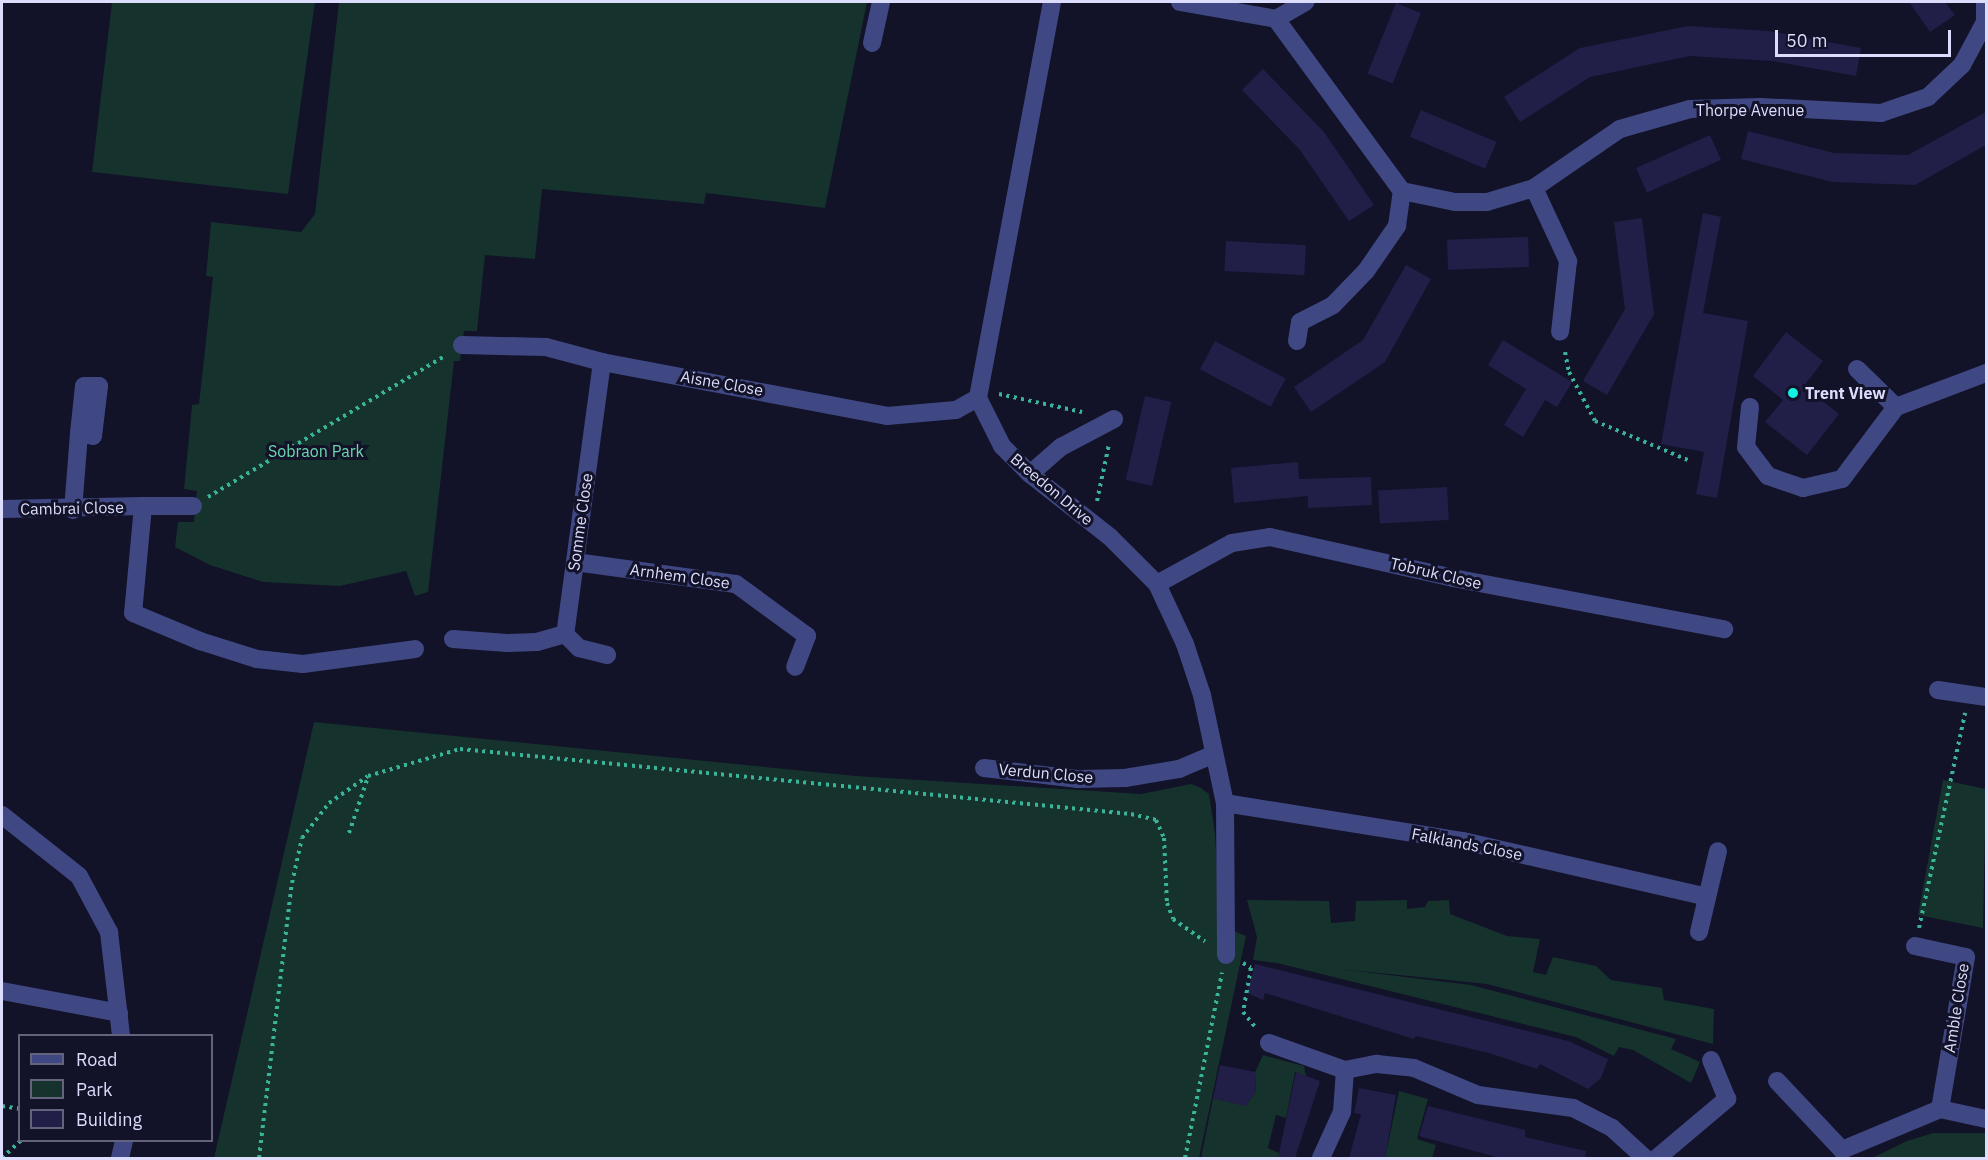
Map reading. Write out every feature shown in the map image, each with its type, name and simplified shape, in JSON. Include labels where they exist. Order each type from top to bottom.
[{"type":"street","points":[[872,43],[881,2]]},
{"type":"street","points":[[978,398],[1052,2]]},
{"type":"street","points":[[1179,2],[1276,19],[1306,2]]},
{"type":"street","name":"Thorpe Avenue","points":[[1402,191],[1455,202],[1487,202],[1534,188],[1620,129],[1690,110],[1761,107],[1881,113],[1928,97],[1962,65],[1985,22],[1985,2]]},
{"type":"street","points":[[1276,19],[1402,191],[1397,226],[1366,271],[1333,304],[1300,322],[1297,341]]},
{"type":"street","points":[[1534,188],[1568,261],[1560,332]]},
{"type":"street","name":"Aisne Close","points":[[462,345],[546,346],[602,362],[887,416],[956,410],[978,398]]},
{"type":"street","name":"Somme Close","points":[[565,634],[602,362]]},
{"type":"street","points":[[1857,369],[1896,407]]},
{"type":"street","points":[[1750,407],[1746,447],[1768,476],[1803,488],[1842,478],[1896,407],[1986,373]]},
{"type":"street","name":"Breedon Drive","points":[[978,398],[1002,446],[1030,474],[1110,537],[1157,584],[1185,644],[1202,695],[1212,755],[1225,803],[1226,955]]},
{"type":"street","points":[[1030,474],[1061,447],[1114,419]]},
{"type":"street","points":[[73,510],[79,433]]},
{"type":"street","points":[[143,506],[193,506]]},
{"type":"street","name":"Cambrai Close","points":[[2,509],[73,510],[143,506],[133,613],[257,659],[303,664],[415,650]]},
{"type":"street","name":"Tobruk Close","points":[[1157,584],[1232,543],[1270,537],[1453,578],[1724,628]]},
{"type":"street","name":"Arnhem Close","points":[[575,562],[736,584],[807,636],[795,667]]},
{"type":"street","points":[[453,639],[507,643],[537,642],[565,634],[579,648],[606,655]]},
{"type":"street","points":[[1938,690],[1977,696]]},
{"type":"street","name":"Verdun Close","points":[[984,768],[1078,779],[1125,778],[1179,769],[1212,755]]},
{"type":"street","name":"Falklands Close","points":[[1225,803],[1463,841],[1707,897]]},
{"type":"street","points":[[2,815],[79,876],[109,932],[121,1034]]},
{"type":"street","points":[[1699,932],[1718,851]]},
{"type":"street","name":"Amble Close","points":[[1915,946],[1966,957],[1940,1108]]},
{"type":"street","points":[[2,991],[118,1013]]},
{"type":"street","points":[[1269,1043],[1345,1070],[1377,1064],[1414,1068],[1478,1095],[1573,1108],[1612,1128],[1646,1158]]},
{"type":"street","points":[[1657,1158],[1727,1099],[1711,1060]]},
{"type":"street","points":[[1321,1158],[1342,1112],[1345,1070]]},
{"type":"street","points":[[1777,1081],[1835,1154],[1940,1108],[1986,1119]]},
{"type":"street","points":[[120,1158],[124,1142]]},
{"type":"path","points":[[1560,332],[1569,372],[1595,421],[1690,461]]},
{"type":"path","points":[[193,506],[462,345]]},
{"type":"path","points":[[1915,946],[1977,696]]},
{"type":"path","points":[[259,1158],[292,883],[302,838],[329,803],[368,776],[460,749],[1131,814],[1156,820],[1164,838],[1167,903],[1173,919],[1226,955],[1251,968],[1243,1012],[1269,1043]]},
{"type":"path","points":[[349,833],[368,776]]},
{"type":"path","points":[[1185,1158],[1226,955]]},
{"type":"path","points":[[2,1106],[18,1109]]},
{"type":"path","points":[[2,1158],[19,1142]]},
{"type":"green space","points":[[112,2],[315,2],[288,194],[92,172]]},
{"type":"green space","name":"Sobraon Park","points":[[339,2],[867,2],[825,208],[706,193],[704,204],[542,189],[535,259],[485,255],[477,331],[464,331],[460,361],[454,361],[428,592],[415,596],[406,571],[340,586],[263,582],[210,565],[175,547],[178,522],[194,522],[197,491],[184,489],[192,405],[199,404],[213,277],[206,276],[211,222],[301,232],[315,214]]},
{"type":"green space","points":[[314,722],[856,776],[1141,794],[1191,784],[1201,788],[1209,794],[1215,833],[1220,925],[1246,936],[1199,1158],[214,1158]]},
{"type":"green space","points":[[1943,780],[1986,789],[1983,928],[1918,915]]},
{"type":"green space","points":[[1247,900],[1329,901],[1331,923],[1355,921],[1356,901],[1407,900],[1407,909],[1425,907],[1428,901],[1449,900],[1450,914],[1507,936],[1540,939],[1533,972],[1546,975],[1553,957],[1596,966],[1611,980],[1662,988],[1664,1000],[1714,1009],[1713,1044],[1487,984],[1340,969],[1471,985],[1676,1039],[1671,1049],[1700,1062],[1691,1083],[1633,1050],[1619,1047],[1614,1056],[1576,1037],[1277,963],[1253,960],[1257,937]]},
{"type":"green space","points":[[1263,1055],[1304,1066],[1306,1076],[1295,1072],[1286,1118],[1276,1115],[1268,1148],[1290,1158],[1201,1158],[1213,1098],[1246,1106],[1256,1091],[1255,1072]]},
{"type":"green space","points":[[1399,1091],[1428,1099],[1417,1139],[1436,1145],[1432,1158],[1385,1158]]},
{"type":"green space","points":[[1933,1133],[1986,1133],[1986,1158],[1872,1158],[1907,1141]]},
{"type":"building","points":[[1909,2],[1945,2],[1955,15],[1930,32]]},
{"type":"building","points":[[1396,3],[1421,13],[1393,84],[1368,73]]},
{"type":"building","points":[[1688,26],[1769,31],[1861,48],[1856,76],[1772,61],[1690,56],[1590,77],[1520,122],[1504,97],[1580,48]]},
{"type":"building","points":[[1263,69],[1324,132],[1374,205],[1349,221],[1300,150],[1242,90]]},
{"type":"building","points":[[1421,110],[1496,142],[1485,169],[1410,137]]},
{"type":"building","points":[[1986,112],[1986,145],[1915,185],[1833,182],[1741,159],[1748,131],[1834,153],[1908,155]]},
{"type":"building","points":[[1710,135],[1721,160],[1647,193],[1636,168]]},
{"type":"building","points":[[1703,213],[1721,217],[1703,313],[1748,321],[1717,498],[1696,494],[1704,452],[1661,444]]},
{"type":"building","points":[[1642,218],[1654,314],[1607,395],[1583,381],[1625,309],[1614,222]]},
{"type":"building","points":[[1528,237],[1529,267],[1448,270],[1447,240]]},
{"type":"building","points":[[1226,241],[1306,245],[1304,275],[1224,271]]},
{"type":"building","points":[[1406,265],[1431,279],[1385,362],[1311,412],[1294,387],[1363,340]]},
{"type":"building","name":"Trent View","points":[[1786,332],[1823,361],[1804,386],[1839,414],[1807,455],[1765,422],[1783,400],[1753,376]]},
{"type":"building","points":[[1503,340],[1572,382],[1557,407],[1545,400],[1523,437],[1504,425],[1526,389],[1488,365]]},
{"type":"building","points":[[1215,341],[1286,379],[1271,407],[1200,369]]},
{"type":"building","points":[[1145,396],[1171,402],[1152,486],[1126,480]]},
{"type":"building","points":[[1298,462],[1299,479],[1371,477],[1372,505],[1308,508],[1308,496],[1234,503],[1231,468]]},
{"type":"building","points":[[1447,487],[1449,520],[1380,524],[1378,491]]},
{"type":"building","points":[[1255,964],[1568,1041],[1608,1059],[1601,1078],[1588,1089],[1540,1064],[1537,1069],[1489,1053],[1416,1036],[1414,1039],[1265,993],[1263,1000],[1247,993]]},
{"type":"building","points":[[1220,1065],[1255,1072],[1256,1091],[1246,1106],[1213,1098]]},
{"type":"building","points":[[1296,1072],[1320,1081],[1295,1158],[1278,1158]]},
{"type":"building","points":[[1359,1088],[1396,1095],[1385,1158],[1349,1158],[1361,1114],[1354,1113]]},
{"type":"building","points":[[1428,1106],[1525,1130],[1525,1137],[1586,1151],[1585,1158],[1500,1158],[1419,1136]]},
{"type":"place","name":"Trent View","points":[[1793,393]]}]
